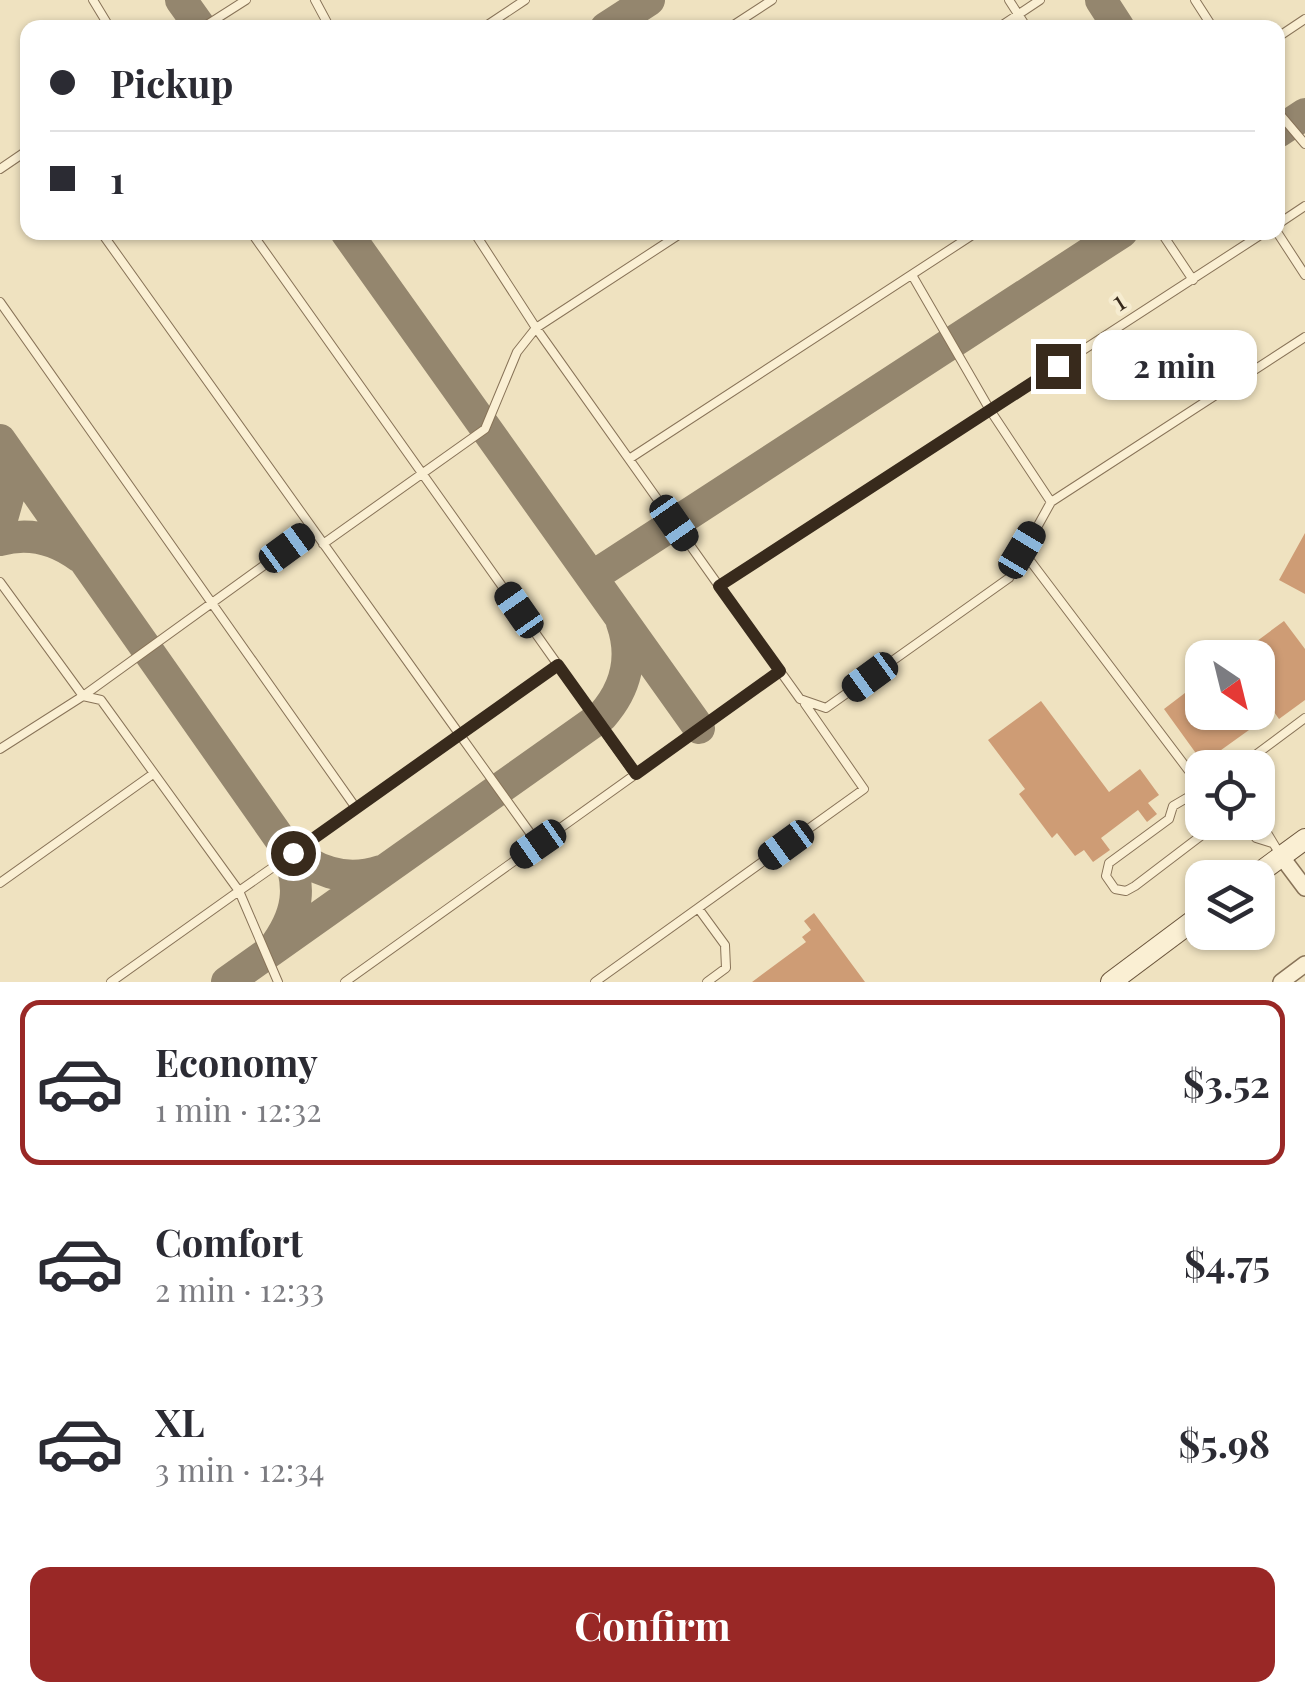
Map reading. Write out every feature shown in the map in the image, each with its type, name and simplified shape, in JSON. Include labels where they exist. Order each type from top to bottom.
[{"type":"main road","points":[[1268,860],[1277,849],[1305,839]]},
{"type":"main road","points":[[1111,982],[1185,927]]},
{"type":"street","points":[[1277,849],[1305,888]]},
{"type":"street","points":[[1281,982],[1305,964]]},
{"type":"lane","points":[[215,20],[246,0]]},
{"type":"lane","points":[[495,20],[525,0]]},
{"type":"lane","points":[[741,20],[772,0]]},
{"type":"lane","points":[[1009,0],[1022,20]]},
{"type":"lane","points":[[1009,20],[1040,0]]},
{"type":"lane","points":[[1285,120],[1305,144]]},
{"type":"lane","points":[[107,240],[538,844]]},
{"type":"lane","points":[[257,240],[636,774]]},
{"type":"lane","points":[[479,240],[536,328],[864,789],[595,982]]},
{"type":"lane","points":[[323,544],[485,429],[517,352],[536,328],[671,240]]},
{"type":"lane","points":[[630,459],[965,240]]},
{"type":"lane","points":[[1166,240],[1193,280]]},
{"type":"lane","name":"1","points":[[719,586],[1253,240]]},
{"type":"lane","points":[[1282,240],[1305,275]]},
{"type":"lane","points":[[912,275],[990,410],[1051,502]]},
{"type":"lane","points":[[0,302],[356,808]]},
{"type":"lane","points":[[804,704],[826,708],[1008,578],[1051,502],[1305,336]]},
{"type":"lane","points":[[0,749],[82,696],[312,530]]},
{"type":"lane","points":[[1022,550],[1185,767]]},
{"type":"lane","points":[[0,582],[82,696],[101,700],[239,892],[278,982]]},
{"type":"lane","points":[[0,604],[10,596]]},
{"type":"lane","points":[[111,982],[558,665]]},
{"type":"lane","points":[[345,982],[780,671]]},
{"type":"lane","points":[[1262,750],[1305,718]]},
{"type":"lane","points":[[0,883],[154,774]]},
{"type":"lane","points":[[1185,797],[1173,806],[1169,818],[1109,863],[1106,876],[1116,889],[1126,891],[1195,840]]},
{"type":"lane","points":[[1260,840],[1277,849]]},
{"type":"lane","points":[[1271,840],[1277,849]]},
{"type":"lane","points":[[698,908],[727,956],[726,968],[706,982]]},
{"type":"building","points":[[1305,533],[1305,594],[1279,580]]},
{"type":"building","points":[[1284,621],[1305,649],[1305,700],[1279,719],[1275,713],[1275,640],[1258,640]]},
{"type":"building","points":[[1185,693],[1185,730],[1249,730],[1221,750],[1194,750],[1164,709]]},
{"type":"building","points":[[1041,701],[1109,792],[1140,769],[1159,795],[1148,803],[1157,814],[1147,822],[1138,810],[1101,838],[1110,850],[1093,862],[1084,850],[1075,856],[1057,833],[1052,838],[1019,794],[1025,789],[988,740]]},
{"type":"building","points":[[814,913],[865,982],[752,982],[806,942],[802,937],[811,930],[804,921]]},
{"type":"taxiway","points":[[181,0],[195,20]]},
{"type":"taxiway","points":[[618,20],[649,0]]},
{"type":"taxiway","points":[[1101,0],[1114,20]]},
{"type":"taxiway","points":[[1285,127],[1305,114]]},
{"type":"taxiway","points":[[352,240],[699,728]]},
{"type":"taxiway","points":[[592,577],[1110,240]]},
{"type":"taxiway","points":[[0,440],[285,846],[294,874],[295,900],[288,925],[272,950]]},
{"type":"taxiway","points":[[0,526],[11,487],[5,453]]},
{"type":"taxiway","points":[[0,540],[42,539],[80,557]]},
{"type":"taxiway","points":[[227,982],[602,716],[617,695],[626,672],[622,623]]},
{"type":"taxiway","points":[[285,846],[330,872],[354,876],[381,871]]},
{"type":"route","points":[[293,853],[558,665],[636,774],[780,671],[719,586],[1058,366]]}]
